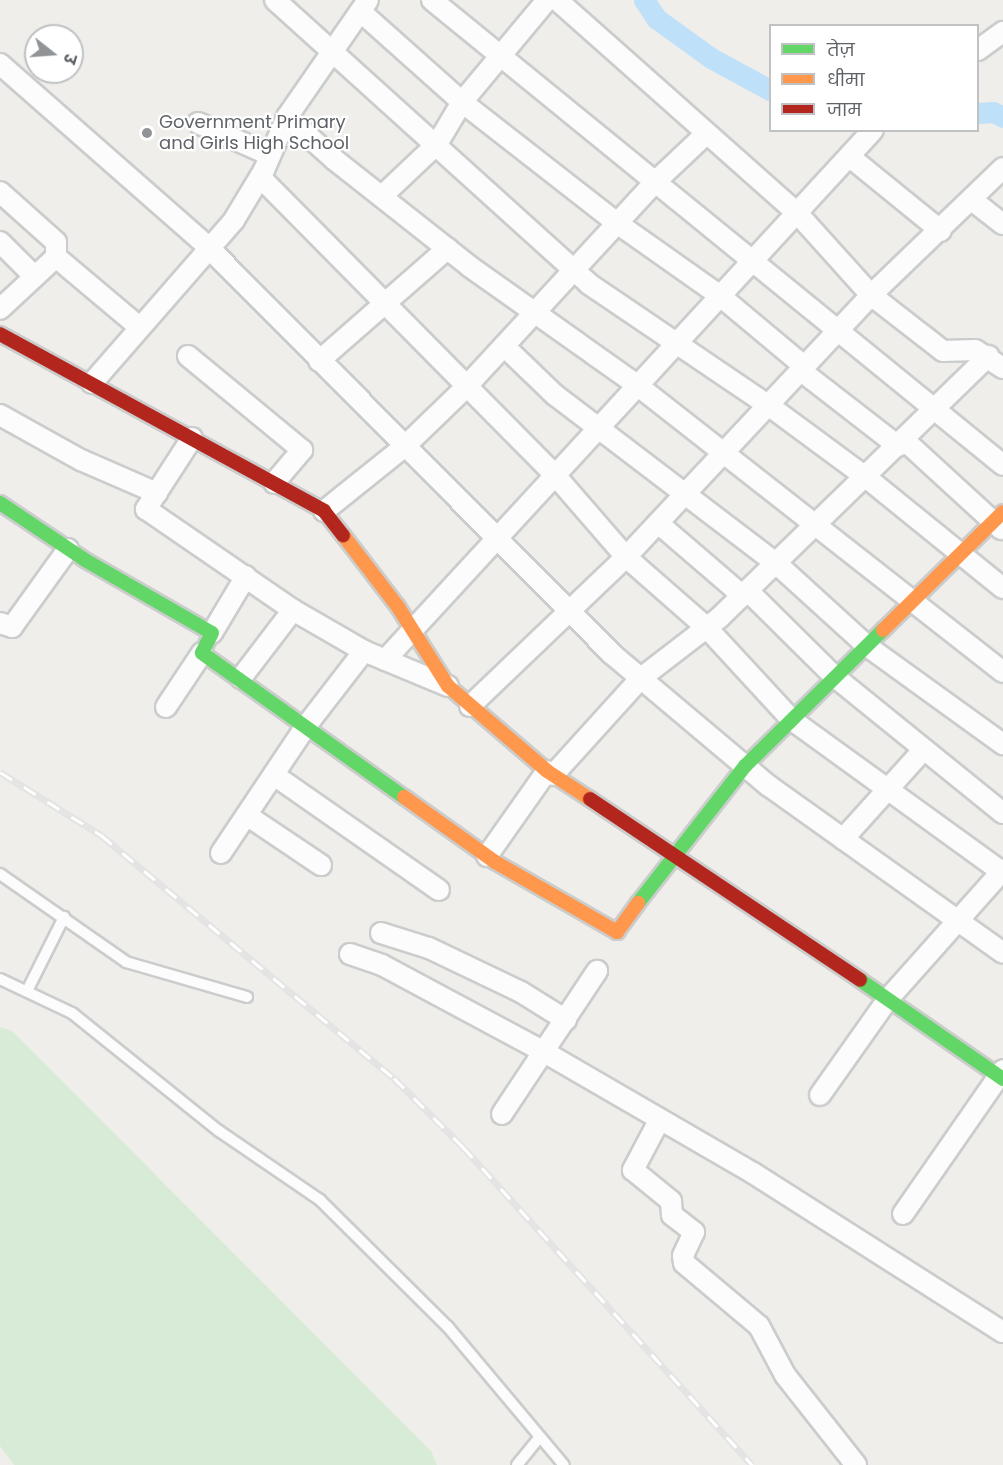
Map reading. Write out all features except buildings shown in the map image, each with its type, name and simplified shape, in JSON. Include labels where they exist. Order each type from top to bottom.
[{"type":"street","points":[[275,0],[332,55],[438,144],[576,272],[768,405],[867,478],[1003,588]]},
{"type":"street","points":[[432,0],[1003,465]]},
{"type":"street","points":[[382,196],[438,144],[462,102],[547,0]]},
{"type":"street","points":[[487,856],[550,773],[641,678],[706,628],[745,594],[819,526],[934,410],[997,360],[975,351],[943,351],[872,296],[798,214],[557,0]]},
{"type":"street","points":[[92,383],[208,247],[234,220],[260,177],[287,117],[364,6],[462,102],[617,223],[718,295],[802,368],[1000,522],[960,554],[745,766],[674,852],[617,932],[487,856],[241,678],[202,653]]},
{"type":"street","points":[[979,49],[1003,32]]},
{"type":"street","points":[[0,64],[208,247],[404,447],[568,610],[641,678],[745,766],[1003,953]]},
{"type":"street","points":[[287,117],[448,248],[725,452],[1003,672]]},
{"type":"street","points":[[198,123],[270,156]]},
{"type":"street","points":[[385,660],[411,627],[497,538],[718,295],[798,214],[871,132]]},
{"type":"street","points":[[324,511],[404,447],[465,388],[576,272],[617,223],[706,134]]},
{"type":"street","points":[[850,157],[941,231]]},
{"type":"street","points":[[470,706],[626,557],[838,330],[1003,168]]},
{"type":"street","points":[[260,177],[465,388],[555,475],[626,557],[706,628],[792,720],[1002,872],[956,920],[888,999],[820,1095]]},
{"type":"street","points":[[0,192],[56,242],[56,257],[0,309]]},
{"type":"street","points":[[972,200],[1003,224]]},
{"type":"street","points":[[0,242],[35,277]]},
{"type":"street","points":[[319,361],[382,303],[448,248]]},
{"type":"street","points":[[56,257],[139,327]]},
{"type":"street","points":[[0,334],[324,511],[411,627],[448,686],[550,773],[674,852],[1002,1075],[903,1214]]},
{"type":"street","points":[[504,346],[555,395],[687,492],[777,564],[867,646],[1003,744]]},
{"type":"street","points":[[188,356],[302,450],[273,483]]},
{"type":"street","points":[[0,414],[81,460],[157,493]]},
{"type":"street","points":[[192,438],[146,509],[293,610],[364,651],[448,686]]},
{"type":"street","points":[[0,503],[68,549],[212,633]]},
{"type":"street","points":[[658,523],[745,594],[836,677],[1003,813]]},
{"type":"street","points":[[0,623],[12,627],[68,549]]},
{"type":"street","points":[[166,707],[202,653],[246,576]]},
{"type":"street","points":[[241,678],[293,610]]},
{"type":"street","points":[[221,854],[306,726],[364,651]]},
{"type":"street","points":[[843,839],[885,789],[924,749]]},
{"type":"street","points":[[274,775],[439,890]]},
{"type":"street","points":[[248,816],[321,865]]},
{"type":"street","points":[[381,933],[429,948],[521,992],[566,1020]]},
{"type":"street","points":[[350,954],[382,965],[546,1053],[753,1173],[1003,1332]]},
{"type":"street","points":[[502,1114],[546,1053],[597,971]]},
{"type":"street","points":[[660,1119],[633,1170],[671,1201],[672,1215],[694,1232],[683,1256],[684,1263],[759,1326],[785,1375],[856,1465]]},
{"type":"lane","points":[[0,874],[64,917],[126,963],[247,997]]},
{"type":"lane","points":[[27,991],[64,917]]},
{"type":"lane","points":[[0,979],[72,1013],[219,1131],[320,1200],[448,1327],[564,1465]]},
{"type":"lane","points":[[517,1465],[540,1437]]},
{"type":"green space","points":[[0,1027],[12,1031],[431,1451],[437,1465],[14,1465],[0,1446]]},
{"type":"waterway","points":[[644,0],[657,19],[711,58],[769,89]]},
{"type":"waterway","points":[[979,113],[993,112],[1003,117]]},
{"type":"railway","points":[[0,772],[101,835],[394,1078],[463,1147],[752,1465]]},
{"type":"traffic: fast","points":[[0,503],[85,560],[212,633],[202,653],[404,797]]},
{"type":"traffic: fast","points":[[638,903],[745,766],[883,630]]},
{"type":"traffic: fast","points":[[860,980],[1003,1079]]},
{"type":"traffic: slow","points":[[883,630],[1003,512]]},
{"type":"traffic: slow","points":[[343,535],[398,607],[448,686],[547,771],[590,799]]},
{"type":"traffic: slow","points":[[404,797],[495,862],[617,932],[638,903]]},
{"type":"traffic: jam","points":[[0,334],[324,511],[343,535]]},
{"type":"traffic: jam","points":[[590,799],[860,980]]},
{"type":"place","name":"Government Primary and Girls High School","points":[[147,133]]}]
